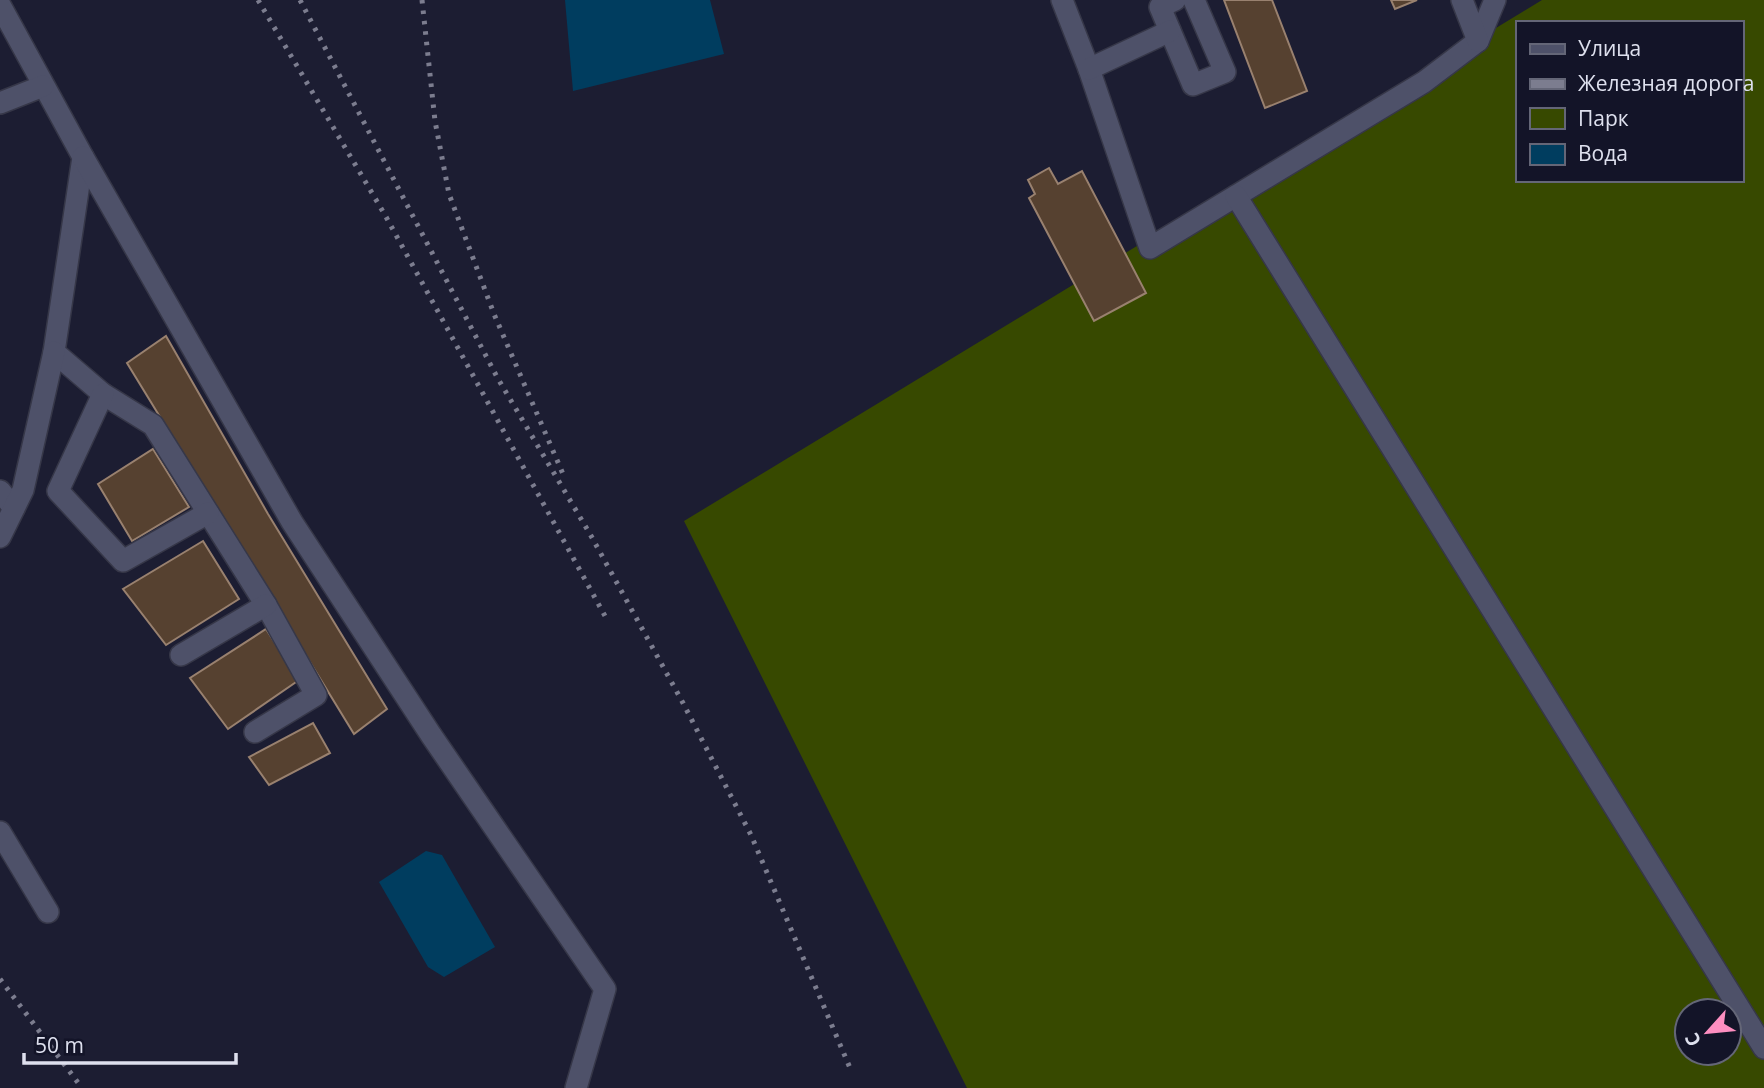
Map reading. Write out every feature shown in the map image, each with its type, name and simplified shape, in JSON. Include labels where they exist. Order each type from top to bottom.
[{"type":"lane","points":[[1062,0],[1089,69],[1150,248],[1424,82],[1479,41],[1495,0]]},
{"type":"lane","points":[[1175,0],[1160,7],[1193,85],[1224,72],[1194,0]]},
{"type":"lane","points":[[1462,0],[1479,41]]},
{"type":"lane","points":[[0,5],[83,157],[292,522],[431,735],[605,989],[576,1088]]},
{"type":"lane","points":[[1089,69],[1170,31]]},
{"type":"lane","points":[[0,103],[43,86]]},
{"type":"lane","points":[[0,537],[23,490],[54,352],[83,157]]},
{"type":"lane","points":[[1236,196],[1764,1048]]},
{"type":"lane","points":[[54,352],[103,394],[153,425],[266,605],[316,695],[255,732]]},
{"type":"lane","points":[[103,394],[58,491],[123,561],[208,513]]},
{"type":"lane","points":[[0,491],[14,508]]},
{"type":"lane","points":[[181,655],[266,605]]},
{"type":"lane","points":[[0,832],[48,912]]},
{"type":"green space","points":[[1542,0],[1764,0],[1764,1088],[967,1088],[684,521]]},
{"type":"water","points":[[565,0],[710,0],[724,54],[573,91]]},
{"type":"water","points":[[426,851],[442,855],[495,947],[444,977],[428,967],[379,882]]},
{"type":"building","points":[[1224,0],[1272,0],[1307,91],[1265,108]]},
{"type":"building","points":[[1391,0],[1417,0],[1395,9]]},
{"type":"building","points":[[1049,168],[1058,184],[1082,171],[1146,293],[1094,321],[1029,198],[1035,194],[1028,180]]},
{"type":"building","points":[[166,336],[268,514],[387,709],[354,734],[127,363]]},
{"type":"building","points":[[153,449],[189,507],[132,541],[98,484]]},
{"type":"building","points":[[203,541],[239,599],[166,645],[123,589]]},
{"type":"building","points":[[266,629],[299,680],[228,729],[190,678]]},
{"type":"building","points":[[313,723],[330,753],[269,785],[249,757]]},
{"type":"railway","points":[[258,0],[385,215],[605,616]]},
{"type":"railway","points":[[300,0],[497,377],[590,534],[683,703],[751,835],[850,1068]]},
{"type":"railway","points":[[422,0],[435,121],[449,194],[494,314],[563,474]]},
{"type":"railway","points":[[0,979],[82,1088]]}]
